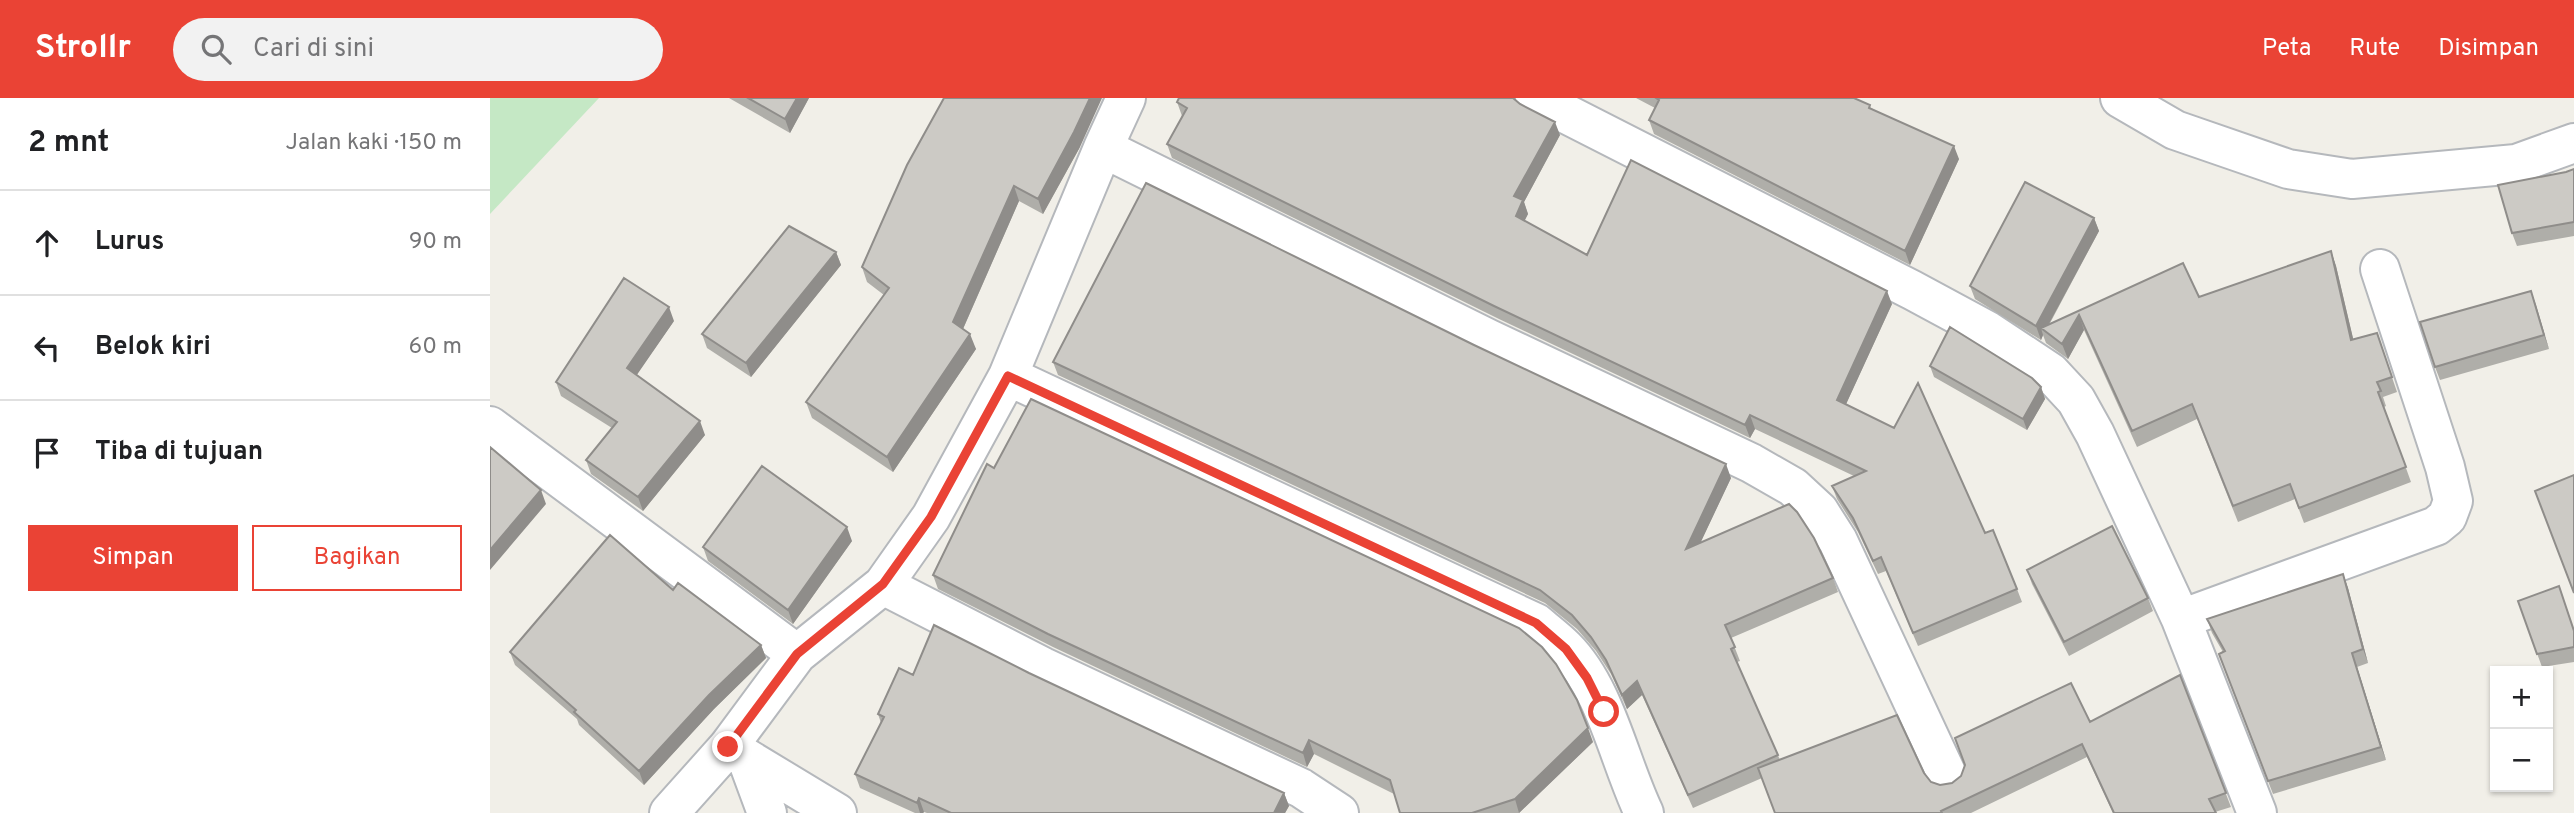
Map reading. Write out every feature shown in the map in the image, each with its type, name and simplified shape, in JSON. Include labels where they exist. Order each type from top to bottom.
[{"type":"street","points":[[669,813],[737,753],[797,654],[883,584],[931,517],[1008,376],[1126,98]]},
{"type":"street","points":[[1535,98],[1912,290],[1988,331],[2050,372],[2076,400],[2095,434],[2181,619],[2257,813]]},
{"type":"street","points":[[2120,98],[2175,130],[2288,169],[2352,179],[2516,164],[2574,143]]},
{"type":"street","points":[[1103,148],[1489,339],[1751,463],[1793,487],[1819,511],[1838,541],[1948,777]]},
{"type":"street","points":[[2181,619],[2436,526],[2452,507],[2445,467],[2380,269]]},
{"type":"street","points":[[1008,376],[1536,623],[1566,649],[1587,678],[1604,712],[1644,813]]},
{"type":"street","points":[[490,426],[797,654]]},
{"type":"street","points":[[883,584],[1043,667],[1301,788],[1339,813]]},
{"type":"street","points":[[737,753],[767,813]]},
{"type":"street","points":[[737,753],[837,813]]},
{"type":"green space","points":[[490,98],[599,98],[490,214]]},
{"type":"building","points":[[748,98],[797,98],[785,119]]},
{"type":"building","points":[[944,98],[1090,98],[1038,199],[1014,186],[953,322],[970,334],[887,457],[806,402],[889,288],[862,267],[907,165]]},
{"type":"building","points":[[1179,98],[1513,98],[1555,122],[1514,196],[1523,200],[1516,216],[1587,255],[1631,160],[1887,291],[1837,400],[1894,428],[1918,383],[1985,533],[1993,530],[2017,589],[1913,633],[1881,557],[1873,561],[1853,518],[1832,486],[1866,471],[1750,415],[1745,425],[1494,306],[1167,144],[1187,108],[1177,102]]},
{"type":"building","points":[[1656,98],[1854,98],[1870,105],[1869,108],[1954,146],[1905,251],[1649,120],[1659,100]]},
{"type":"building","points":[[2574,169],[2574,222],[2512,233],[2498,185]]},
{"type":"building","points":[[2025,182],[2094,218],[2036,326],[1970,286]]},
{"type":"building","points":[[1146,183],[1474,345],[1726,464],[1686,549],[1789,504],[1814,538],[1833,578],[1725,625],[1735,647],[1731,649],[1778,755],[1688,795],[1637,681],[1622,695],[1606,660],[1591,637],[1572,615],[1540,590],[1053,362]]},
{"type":"building","points":[[789,226],[836,252],[746,363],[702,334]]},
{"type":"building","points":[[2331,251],[2351,340],[2377,333],[2392,377],[2377,382],[2381,391],[2378,392],[2406,467],[2299,508],[2290,484],[2233,506],[2192,404],[2132,431],[2079,315],[2062,344],[2041,328],[2183,263],[2199,297]]},
{"type":"building","points":[[624,278],[669,307],[627,368],[700,421],[638,497],[586,460],[617,422],[556,382]]},
{"type":"building","points":[[2531,291],[2544,335],[2435,367],[2420,322]]},
{"type":"building","points":[[1950,327],[2032,378],[2041,387],[2023,419],[1930,366]]},
{"type":"building","points":[[1031,399],[1519,628],[1542,647],[1556,664],[1577,700],[1588,728],[1515,799],[1472,813],[1400,813],[1390,780],[1309,740],[1303,753],[1048,634],[933,575],[987,464],[994,468]]},
{"type":"building","points":[[490,447],[541,490],[490,550]]},
{"type":"building","points":[[762,466],[847,527],[788,610],[703,547]]},
{"type":"building","points":[[2574,475],[2574,593],[2535,491]]},
{"type":"building","points":[[2112,526],[2148,598],[2064,642],[2027,570]]},
{"type":"building","points":[[610,535],[673,590],[678,583],[761,645],[709,695],[639,771],[574,712],[576,710],[510,652]]},
{"type":"building","points":[[2343,574],[2363,649],[2352,653],[2381,747],[2268,781],[2219,654],[2225,651],[2207,619]]},
{"type":"building","points":[[2559,586],[2574,631],[2574,647],[2537,654],[2518,601]]},
{"type":"building","points":[[934,625],[1029,673],[1284,793],[1274,813],[951,813],[919,798],[917,803],[855,774],[884,717],[878,714],[899,668],[913,675]]},
{"type":"building","points":[[2180,675],[2226,793],[2209,799],[2216,813],[2114,813],[2082,744],[1941,811],[1942,813],[1775,813],[1758,768],[1897,715],[1924,773],[1931,782],[1940,785],[1952,783],[1961,776],[1965,765],[1955,738],[2071,683],[2090,722]]},
{"type":"route","points":[[728,747],[797,654],[883,584],[902,559],[931,517],[1008,376],[1536,623],[1566,649],[1587,678],[1604,712]]}]
